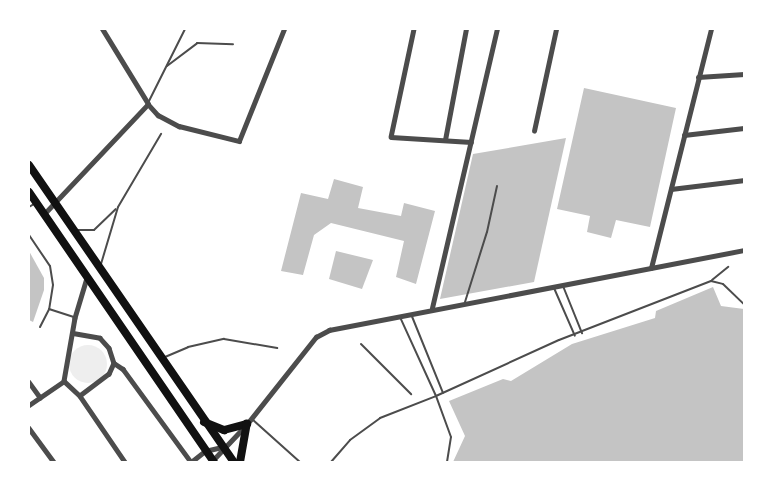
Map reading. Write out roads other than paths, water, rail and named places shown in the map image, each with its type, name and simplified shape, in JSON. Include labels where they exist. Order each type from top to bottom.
[{"type":"highway","points":[[29,165],[160,359],[234,462]]},
{"type":"highway","points":[[29,192],[32,205],[44,214],[212,462]]},
{"type":"highway","points":[[204,422],[224,430],[249,421]]},
{"type":"highway","points":[[240,462],[249,421]]},
{"type":"street","points":[[102,29],[148,104],[158,115],[179,126],[239,141],[284,29]]},
{"type":"street","points":[[414,29],[391,137],[471,142]]},
{"type":"street","points":[[445,140],[466,29]]},
{"type":"street","points":[[432,308],[497,29]]},
{"type":"street","points":[[534,131],[556,29]]},
{"type":"street","points":[[651,268],[710,29]]},
{"type":"street","points":[[698,77],[744,74]]},
{"type":"street","points":[[44,214],[148,104]]},
{"type":"street","points":[[684,135],[744,128]]},
{"type":"street","points":[[671,189],[744,180]]},
{"type":"street","points":[[212,462],[222,447],[249,421],[316,337],[344,325],[744,250]]},
{"type":"street","points":[[29,405],[64,381],[75,318],[87,278]]},
{"type":"street","points":[[73,333],[100,338],[109,348],[114,363],[123,368],[191,462],[205,451],[222,447]]},
{"type":"street","points":[[80,396],[109,374],[114,363]]},
{"type":"street","points":[[64,381],[80,396],[125,462]]},
{"type":"street","points":[[29,382],[40,397]]},
{"type":"street","points":[[29,428],[54,462]]},
{"type":"lane","points":[[148,104],[185,29]]},
{"type":"lane","points":[[165,67],[197,43],[233,44]]},
{"type":"lane","points":[[100,271],[118,207],[161,134]]},
{"type":"lane","points":[[465,302],[487,232],[497,186]]},
{"type":"lane","points":[[71,229],[94,230],[118,207]]},
{"type":"lane","points":[[29,235],[50,266],[53,285],[49,309],[40,327]]},
{"type":"lane","points":[[331,462],[350,440],[380,418],[711,281],[728,268]]},
{"type":"lane","points":[[711,281],[723,284],[744,304]]},
{"type":"lane","points":[[562,284],[582,333]]},
{"type":"lane","points":[[553,286],[575,336]]},
{"type":"lane","points":[[49,309],[75,318]]},
{"type":"lane","points":[[410,312],[443,393]]},
{"type":"lane","points":[[399,314],[436,396],[451,437],[447,462]]},
{"type":"lane","points":[[160,359],[188,347],[224,339],[277,348]]},
{"type":"lane","points":[[361,344],[411,394]]},
{"type":"lane","points":[[249,421],[300,462]]}]
